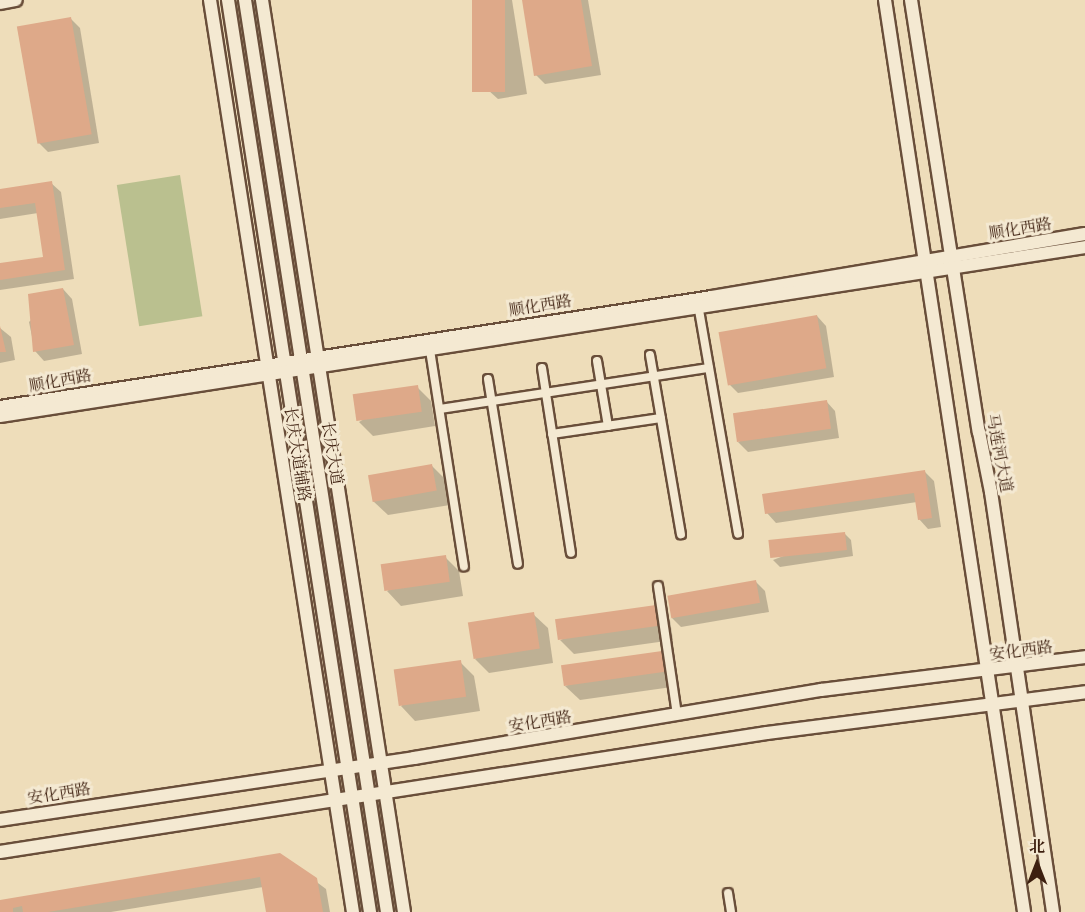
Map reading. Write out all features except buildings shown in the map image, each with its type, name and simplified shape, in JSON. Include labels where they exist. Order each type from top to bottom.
[{"type":"main road","points":[[0,3],[16,0]]},
{"type":"main road","name":"长庆大道辅路","points":[[210,0],[353,912]]},
{"type":"main road","name":"长庆大道","points":[[228,0],[369,912]]},
{"type":"main road","name":"长庆大道","points":[[245,0],[387,912]]},
{"type":"main road","points":[[262,0],[405,912]]},
{"type":"main road","points":[[885,0],[1024,912]]},
{"type":"main road","name":"马莲河大道","points":[[911,0],[1018,667],[1053,912]]},
{"type":"main road","name":"顺化西路","points":[[952,262],[1085,234]]},
{"type":"main road","name":"顺化西路","points":[[0,416],[285,366],[712,297],[952,262],[1085,247]]},
{"type":"main road","name":"顺化西路","points":[[319,361],[430,350],[699,310],[926,266]]},
{"type":"main road","name":"顺化西路","points":[[0,407],[268,369]]},
{"type":"main road","name":"安化西路","points":[[0,820],[382,763],[821,690],[1085,657]]},
{"type":"main road","points":[[0,852],[352,800],[767,733],[992,706],[1085,692]]},
{"type":"street","points":[[699,310],[738,534]]},
{"type":"street","points":[[430,350],[464,566]]},
{"type":"street","points":[[650,355],[681,534]]},
{"type":"street","points":[[597,361],[608,426]]},
{"type":"street","points":[[542,368],[572,553]]},
{"type":"street","points":[[440,409],[709,368]]},
{"type":"street","points":[[488,379],[518,564]]},
{"type":"street","points":[[552,434],[661,418]]},
{"type":"street","points":[[658,586],[677,715]]},
{"type":"street","points":[[728,893],[731,912]]},
{"type":"green space","points":[[180,175],[202,316],[139,326],[117,185]]}]
